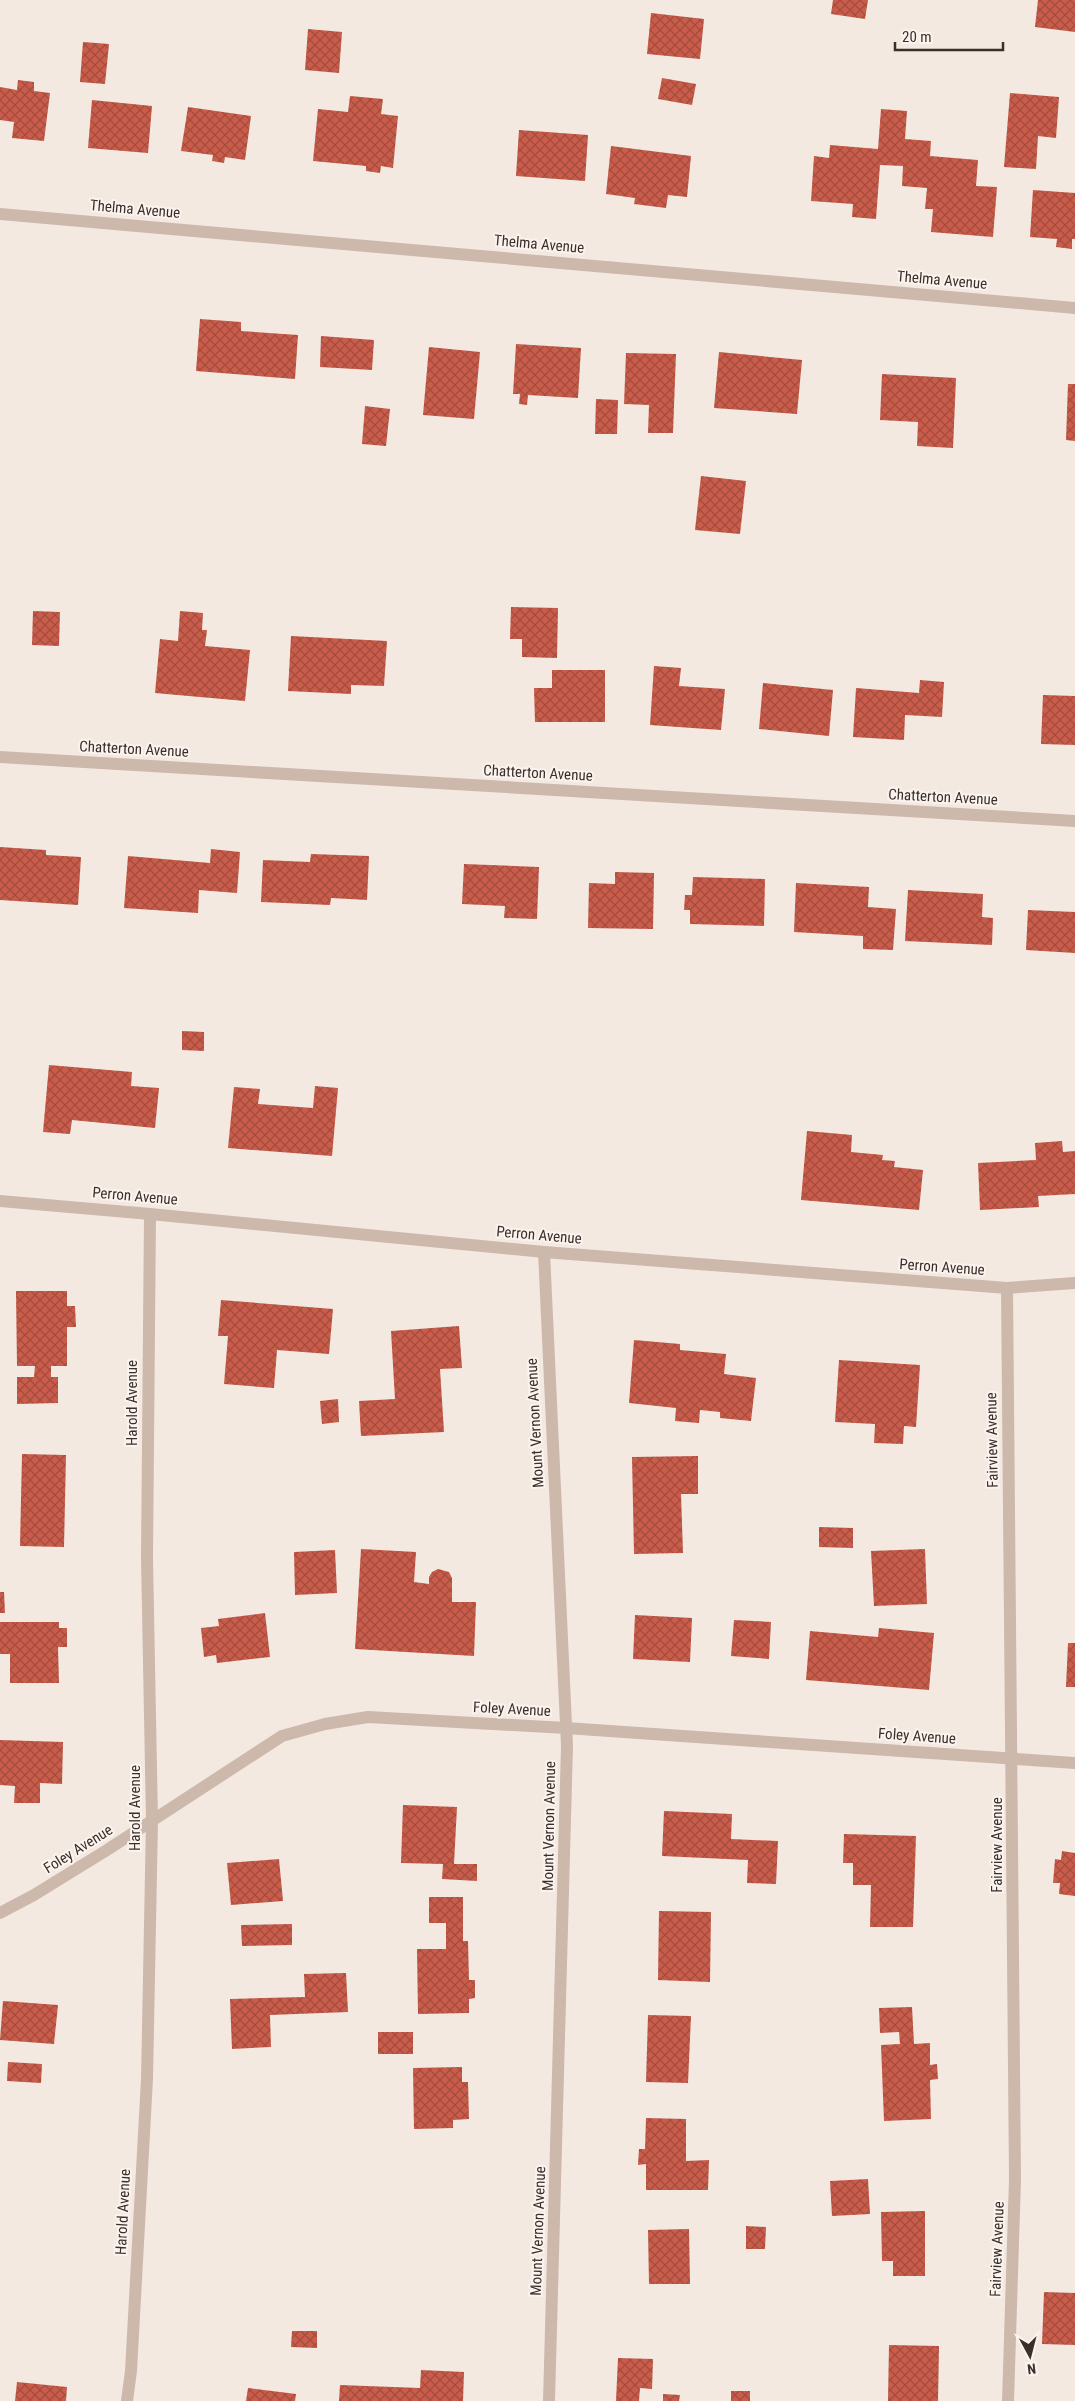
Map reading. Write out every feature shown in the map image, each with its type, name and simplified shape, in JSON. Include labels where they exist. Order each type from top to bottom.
[{"type":"street","name":"Thelma Avenue","points":[[0,214],[1075,308]]},
{"type":"street","name":"Chatterton Avenue","points":[[0,757],[1075,822]]},
{"type":"street","name":"Perron Avenue","points":[[0,1201],[544,1252],[1007,1288],[1075,1283]]},
{"type":"street","name":"Harold Avenue","points":[[127,2401],[131,2362],[147,2079],[152,1821],[147,1558],[150,1214]]},
{"type":"street","name":"Mount Vernon Avenue","points":[[544,1252],[566,1728],[549,2401]]},
{"type":"street","name":"Fairview Avenue","points":[[1007,1288],[1015,2178],[1008,2401]]},
{"type":"street","name":"Foley Avenue","points":[[0,1913],[34,1895],[152,1821],[282,1736],[325,1724],[368,1717],[566,1728],[1075,1763]]},
{"type":"building","points":[[833,0],[868,0],[865,19],[831,14]]},
{"type":"building","points":[[1038,0],[1075,0],[1075,32],[1035,27]]},
{"type":"building","points":[[651,13],[704,19],[700,59],[647,54]]},
{"type":"building","points":[[308,29],[342,32],[339,73],[305,70]]},
{"type":"building","points":[[83,42],[109,44],[105,84],[80,82]]},
{"type":"building","points":[[662,78],[696,84],[692,105],[658,99]]},
{"type":"building","points":[[18,80],[34,82],[34,91],[50,93],[44,141],[12,138],[14,122],[0,120],[0,87],[17,90]]},
{"type":"building","points":[[1010,93],[1059,97],[1056,138],[1038,136],[1036,169],[1004,167]]},
{"type":"building","points":[[350,96],[383,99],[381,114],[398,116],[393,168],[381,166],[380,173],[366,171],[366,166],[313,161],[318,109],[348,112]]},
{"type":"building","points":[[92,100],[152,106],[148,153],[88,148]]},
{"type":"building","points":[[188,107],[251,116],[245,160],[225,157],[224,163],[212,161],[213,155],[181,151]]},
{"type":"building","points":[[881,109],[907,111],[905,139],[931,141],[930,156],[978,160],[976,186],[997,187],[993,237],[931,232],[933,209],[925,209],[927,188],[902,186],[903,166],[880,165],[876,219],[852,217],[853,204],[811,201],[814,156],[829,158],[830,145],[878,149]]},
{"type":"building","points":[[519,130],[588,135],[585,181],[516,176]]},
{"type":"building","points":[[611,146],[691,156],[687,197],[668,195],[666,208],[634,204],[635,198],[606,194]]},
{"type":"building","points":[[1033,190],[1075,193],[1075,239],[1072,239],[1072,249],[1056,247],[1057,239],[1030,237]]},
{"type":"building","points":[[200,319],[241,322],[241,331],[298,335],[295,379],[196,371]]},
{"type":"building","points":[[321,336],[374,340],[372,370],[320,367]]},
{"type":"building","points":[[516,344],[581,348],[578,398],[528,395],[527,405],[519,404],[520,394],[513,394]]},
{"type":"building","points":[[429,347],[480,352],[474,419],[423,415]]},
{"type":"building","points":[[719,352],[802,360],[797,414],[714,408]]},
{"type":"building","points":[[626,353],[676,354],[673,433],[648,433],[649,405],[624,404]]},
{"type":"building","points":[[882,374],[956,378],[953,448],[917,446],[918,422],[880,420]]},
{"type":"building","points":[[1068,384],[1075,384],[1075,441],[1066,440]]},
{"type":"building","points":[[596,399],[618,400],[617,434],[595,434]]},
{"type":"building","points":[[365,406],[390,409],[386,446],[362,444]]},
{"type":"building","points":[[701,476],[746,481],[740,534],[695,530]]},
{"type":"building","points":[[511,607],[558,608],[557,658],[522,657],[522,639],[510,639]]},
{"type":"building","points":[[33,611],[60,612],[59,646],[32,645]]},
{"type":"building","points":[[180,611],[203,613],[202,630],[207,630],[205,646],[250,650],[245,701],[155,693],[160,639],[178,641]]},
{"type":"building","points":[[291,636],[387,641],[384,686],[351,685],[351,694],[288,691]]},
{"type":"building","points":[[654,666],[681,668],[679,686],[725,689],[721,730],[650,725]]},
{"type":"building","points":[[552,670],[605,670],[605,722],[535,722],[534,688],[552,688]]},
{"type":"building","points":[[920,680],[944,682],[942,717],[905,715],[904,740],[853,737],[856,688],[919,693]]},
{"type":"building","points":[[763,683],[833,690],[829,736],[759,729]]},
{"type":"building","points":[[1043,695],[1075,696],[1075,745],[1041,744]]},
{"type":"building","points":[[0,847],[46,850],[46,855],[81,857],[78,905],[0,900]]},
{"type":"building","points":[[211,849],[240,852],[237,893],[199,890],[198,913],[124,908],[128,856],[210,863]]},
{"type":"building","points":[[311,854],[369,856],[367,900],[331,898],[330,905],[261,902],[263,860],[310,862]]},
{"type":"building","points":[[464,864],[539,867],[537,919],[504,918],[505,906],[462,904]]},
{"type":"building","points":[[615,872],[654,873],[653,929],[588,928],[589,883],[615,884]]},
{"type":"building","points":[[693,877],[765,879],[764,926],[690,924],[690,910],[684,910],[685,895],[692,895]]},
{"type":"building","points":[[796,883],[869,887],[868,907],[896,909],[893,950],[863,949],[863,936],[794,932]]},
{"type":"building","points":[[908,890],[983,894],[982,917],[993,918],[992,945],[905,941]]},
{"type":"building","points":[[1028,910],[1075,912],[1075,953],[1026,950]]},
{"type":"building","points":[[182,1031],[204,1032],[204,1051],[182,1050]]},
{"type":"building","points":[[49,1065],[132,1072],[131,1086],[159,1088],[155,1128],[72,1120],[70,1134],[43,1132]]},
{"type":"building","points":[[315,1086],[338,1088],[332,1156],[228,1148],[234,1087],[260,1089],[258,1104],[313,1108]]},
{"type":"building","points":[[807,1131],[852,1135],[851,1152],[883,1155],[882,1160],[895,1161],[894,1167],[923,1170],[919,1210],[801,1200]]},
{"type":"building","points":[[1062,1141],[1063,1152],[1075,1151],[1075,1194],[1038,1196],[1039,1207],[980,1210],[978,1163],[1036,1160],[1035,1143]]},
{"type":"building","points":[[16,1291],[67,1291],[67,1306],[75,1306],[76,1327],[67,1327],[67,1366],[51,1366],[51,1377],[58,1377],[58,1403],[17,1404],[17,1377],[34,1377],[35,1366],[17,1366]]},
{"type":"building","points":[[221,1300],[333,1309],[329,1354],[277,1350],[274,1388],[224,1384],[228,1336],[218,1336]]},
{"type":"building","points":[[459,1326],[462,1368],[440,1369],[444,1432],[361,1436],[359,1401],[395,1399],[391,1331]]},
{"type":"building","points":[[634,1340],[680,1344],[680,1350],[726,1354],[724,1374],[756,1378],[751,1421],[720,1418],[720,1412],[700,1410],[699,1423],[675,1421],[676,1408],[629,1403]]},
{"type":"building","points":[[839,1360],[920,1365],[916,1427],[904,1426],[903,1444],[874,1443],[875,1424],[835,1422]]},
{"type":"building","points":[[338,1399],[339,1422],[322,1424],[320,1401]]},
{"type":"building","points":[[22,1454],[66,1455],[64,1547],[20,1546]]},
{"type":"building","points":[[698,1456],[698,1494],[681,1494],[683,1553],[634,1554],[632,1457]]},
{"type":"building","points":[[819,1527],[853,1528],[853,1548],[819,1547]]},
{"type":"building","points":[[361,1549],[416,1552],[414,1582],[429,1584],[429,1577],[432,1572],[438,1569],[449,1572],[452,1578],[452,1602],[476,1602],[474,1656],[355,1649]]},
{"type":"building","points":[[925,1549],[927,1604],[874,1606],[871,1551]]},
{"type":"building","points":[[335,1550],[337,1593],[295,1595],[294,1552]]},
{"type":"building","points":[[0,1592],[4,1592],[5,1613],[0,1613]]},
{"type":"building","points":[[265,1613],[270,1657],[217,1663],[216,1655],[204,1657],[201,1628],[219,1626],[218,1619]]},
{"type":"building","points":[[635,1615],[692,1618],[690,1662],[633,1659]]},
{"type":"building","points":[[734,1620],[771,1622],[769,1659],[731,1656]]},
{"type":"building","points":[[0,1622],[59,1622],[59,1628],[67,1628],[67,1647],[58,1647],[59,1683],[10,1683],[10,1654],[0,1654]]},
{"type":"building","points":[[879,1628],[934,1633],[929,1690],[806,1680],[810,1631],[878,1637]]},
{"type":"building","points":[[1068,1643],[1075,1643],[1075,1687],[1066,1687]]},
{"type":"building","points":[[0,1740],[63,1742],[62,1784],[40,1783],[40,1803],[14,1803],[15,1786],[0,1785]]},
{"type":"building","points":[[403,1805],[457,1807],[454,1864],[477,1864],[477,1881],[442,1879],[443,1864],[401,1863]]},
{"type":"building","points":[[664,1811],[732,1814],[731,1839],[778,1841],[776,1884],[747,1883],[748,1860],[662,1856]]},
{"type":"building","points":[[844,1834],[916,1836],[913,1927],[870,1927],[871,1885],[853,1885],[853,1863],[843,1863]]},
{"type":"building","points":[[1062,1851],[1075,1853],[1075,1896],[1059,1894],[1060,1883],[1053,1883],[1055,1859],[1061,1860]]},
{"type":"building","points":[[279,1859],[283,1901],[231,1905],[227,1863]]},
{"type":"building","points":[[429,1897],[463,1897],[463,1941],[468,1941],[469,1980],[475,1980],[475,1998],[469,1999],[469,2013],[418,2014],[417,1949],[446,1949],[446,1923],[429,1923]]},
{"type":"building","points":[[659,1911],[711,1912],[710,1982],[658,1980]]},
{"type":"building","points":[[292,1924],[292,1945],[242,1946],[241,1925]]},
{"type":"building","points":[[346,1973],[348,2012],[270,2015],[271,2047],[232,2049],[230,1999],[305,1997],[304,1974]]},
{"type":"building","points":[[3,2001],[58,2005],[54,2044],[0,2040]]},
{"type":"building","points":[[912,2007],[914,2044],[930,2043],[930,2065],[937,2064],[938,2079],[930,2080],[931,2119],[884,2121],[881,2045],[900,2044],[899,2032],[880,2033],[879,2008]]},
{"type":"building","points":[[648,2015],[691,2016],[688,2083],[646,2082]]},
{"type":"building","points":[[378,2032],[413,2032],[413,2054],[378,2054]]},
{"type":"building","points":[[8,2062],[42,2064],[41,2083],[7,2081]]},
{"type":"building","points":[[462,2067],[462,2082],[468,2082],[469,2119],[453,2120],[453,2128],[414,2129],[413,2068]]},
{"type":"building","points":[[646,2118],[686,2119],[686,2161],[709,2160],[708,2190],[646,2190],[646,2164],[638,2165],[639,2149],[645,2149]]},
{"type":"building","points":[[868,2179],[870,2214],[832,2216],[830,2181]]},
{"type":"building","points":[[925,2211],[925,2276],[893,2276],[893,2261],[882,2261],[881,2212]]},
{"type":"building","points":[[746,2226],[766,2227],[765,2249],[746,2249]]},
{"type":"building","points":[[689,2229],[690,2284],[649,2284],[648,2230]]},
{"type":"building","points":[[1044,2292],[1075,2293],[1075,2345],[1042,2344]]},
{"type":"building","points":[[292,2331],[317,2331],[317,2348],[291,2347]]},
{"type":"building","points":[[889,2345],[939,2346],[938,2401],[888,2401]]},
{"type":"building","points":[[618,2358],[653,2359],[652,2389],[640,2388],[639,2401],[616,2401]]},
{"type":"building","points":[[421,2370],[464,2372],[463,2401],[339,2401],[340,2385],[420,2388]]},
{"type":"building","points":[[17,2382],[67,2387],[66,2401],[15,2401]]},
{"type":"building","points":[[248,2388],[296,2394],[295,2401],[246,2401]]},
{"type":"building","points":[[731,2391],[750,2391],[750,2401],[731,2401]]},
{"type":"building","points":[[663,2394],[680,2395],[679,2401],[663,2401]]}]
